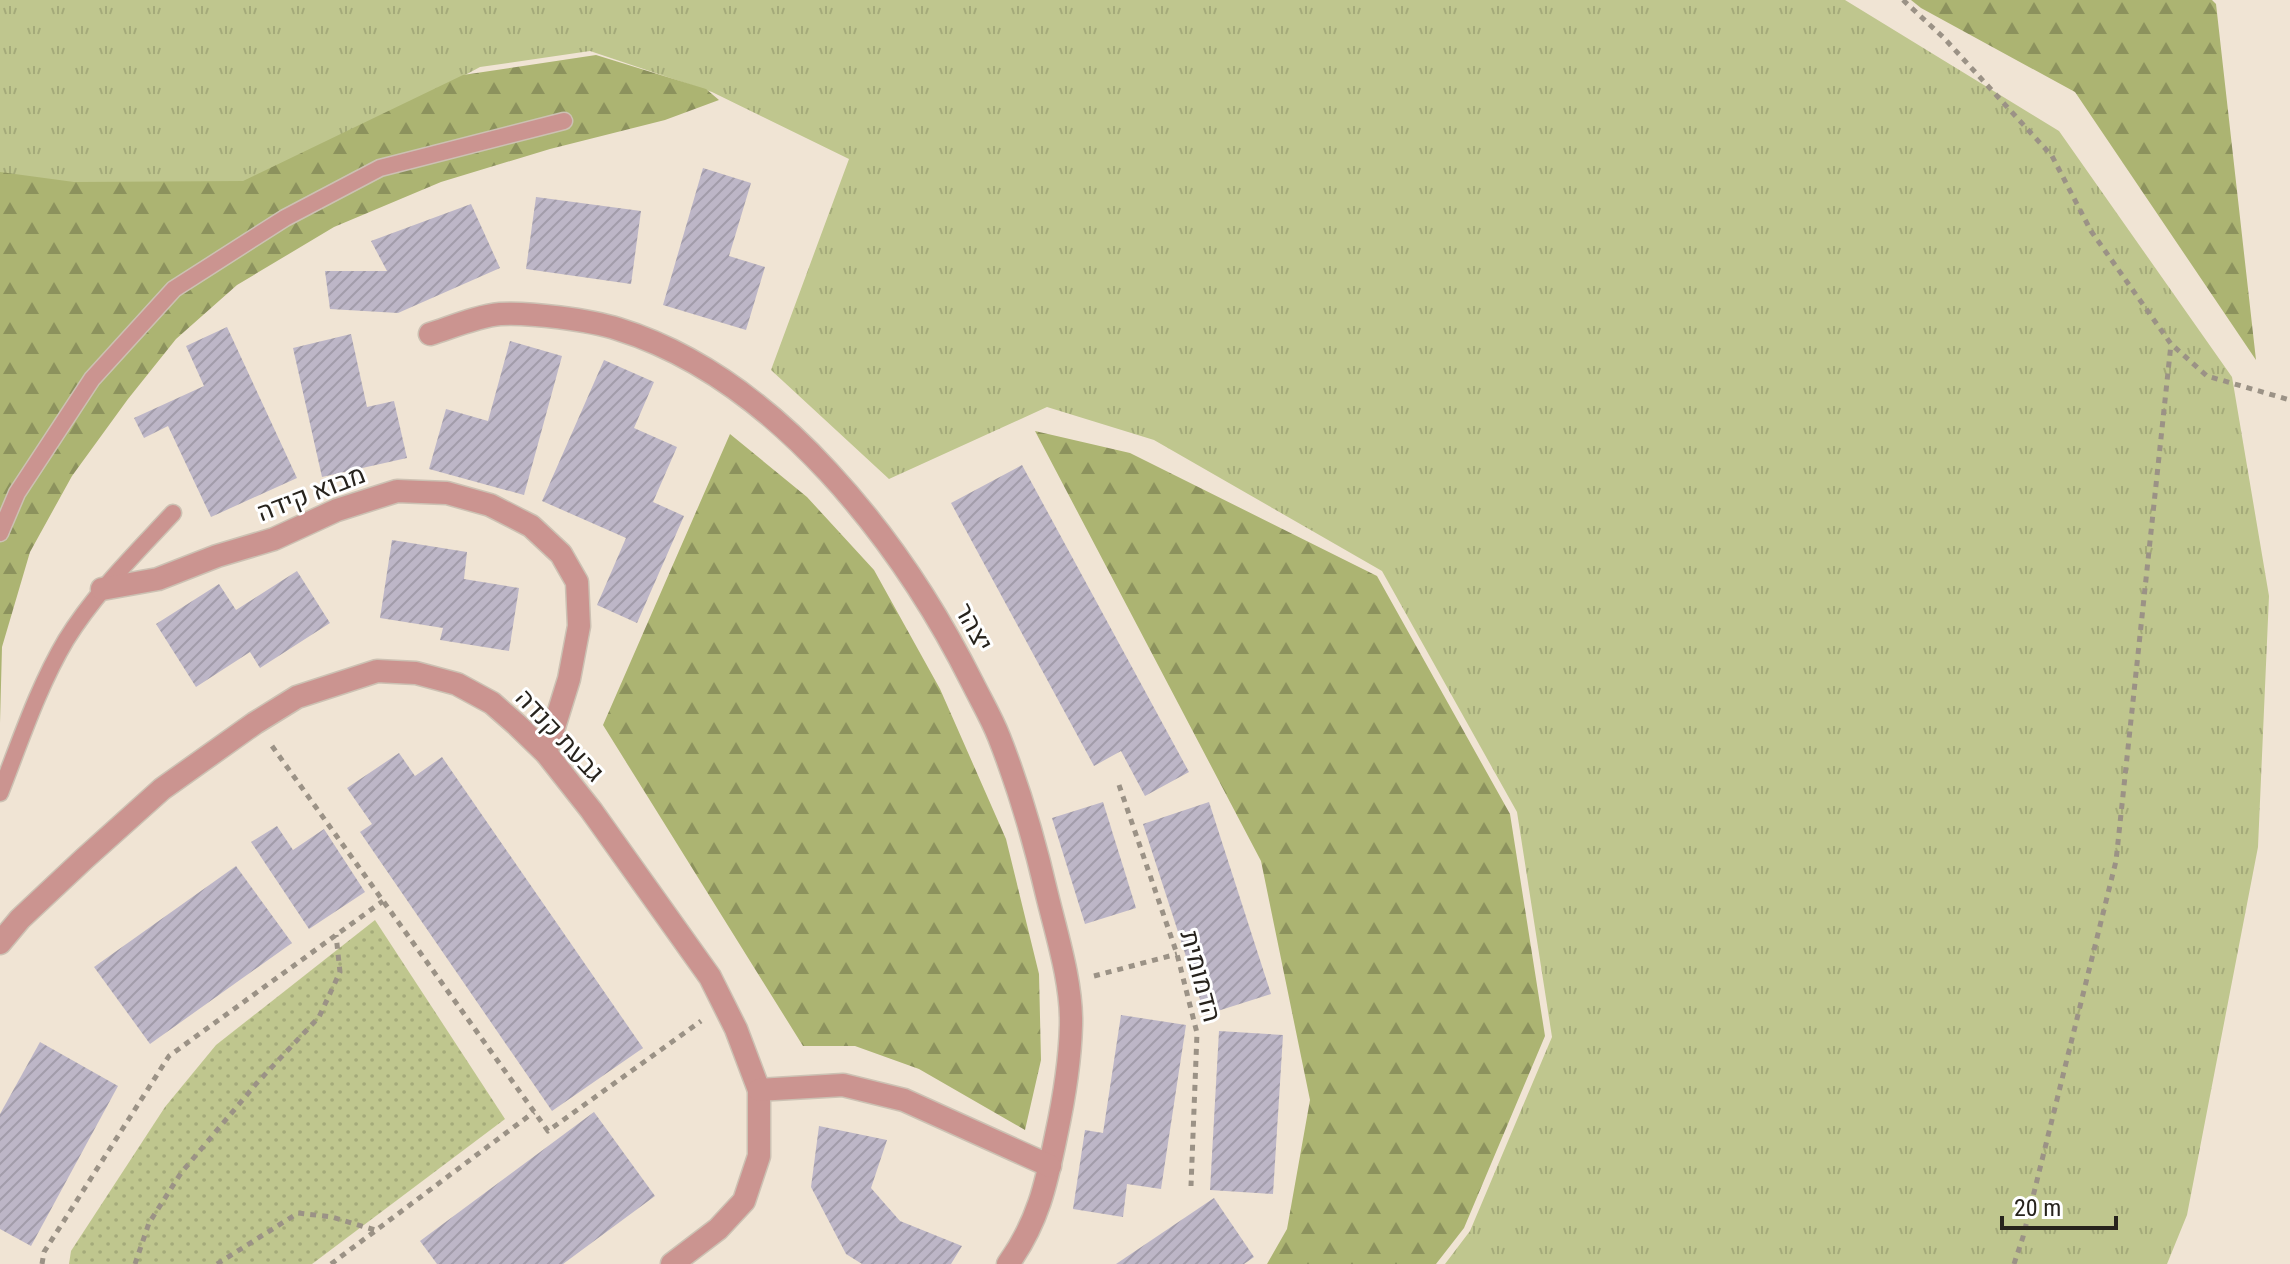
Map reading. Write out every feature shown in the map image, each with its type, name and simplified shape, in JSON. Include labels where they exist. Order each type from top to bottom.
[{"type":"street","name":"יצהר","points":[[430,334],[499,314],[565,318],[617,328],[669,349],[720,378],[767,412],[857,505],[909,571],[957,653],[999,736],[1039,862],[1066,984],[1071,1022],[1066,1091],[1045,1193],[1023,1243],[1008,1264]]},
{"type":"street","name":"מבוא קידה","points":[[102,589],[158,579],[217,556],[274,539],[337,510],[397,491],[447,493],[490,505],[531,526],[561,554],[577,582],[579,626],[569,679],[546,753]]},
{"type":"street","name":"גבעת קנדה","points":[[0,943],[20,919],[162,789],[297,697],[377,671],[416,673],[457,684],[492,703],[546,753],[591,810],[701,964],[724,1005],[759,1090],[759,1156],[744,1201],[718,1229],[672,1264]]},
{"type":"street","points":[[759,1090],[843,1085],[904,1100],[1050,1166]]},
{"type":"lane","points":[[0,533],[17,493],[92,379],[174,289],[285,218],[380,168],[564,121]]},
{"type":"lane","points":[[0,793],[65,642],[102,589],[173,513]]},
{"type":"path","points":[[1903,0],[1944,38],[2052,156],[2091,231],[2171,344],[2207,376],[2290,400]]},
{"type":"path","points":[[2014,1264],[2116,861],[2171,344]]},
{"type":"path","points":[[255,723],[548,1131],[724,1005]]},
{"type":"path","name":"הדמומית","points":[[1119,785],[1177,954],[1197,1033],[1191,1186]]},
{"type":"path","points":[[42,1264],[44,1252],[169,1056],[383,901]]},
{"type":"path","points":[[135,1264],[149,1223],[181,1173],[256,1084],[319,1017],[340,972],[336,935]]},
{"type":"path","points":[[1066,984],[1177,954]]},
{"type":"path","points":[[331,1264],[534,1112]]},
{"type":"path","points":[[217,1264],[298,1213],[332,1217],[376,1230]]},
{"type":"green space","points":[[0,0],[1845,0],[2059,131],[2232,377],[2269,596],[2258,847],[2187,1215],[2167,1264],[1445,1264],[1470,1231],[1552,1037],[1517,812],[1382,571],[1154,440],[1047,407],[889,479],[771,370],[849,159],[712,92],[590,51],[480,67],[230,201],[0,174]]},
{"type":"green space","points":[[1911,0],[2212,0],[2216,4],[2256,360],[2075,92]]},
{"type":"green space","points":[[596,55],[706,89],[719,100],[665,120],[550,149],[441,182],[334,227],[237,285],[176,339],[128,399],[72,476],[30,552],[2,647],[0,723],[0,172],[74,182],[243,181],[463,75]]},
{"type":"green space","points":[[1035,431],[1130,453],[1377,576],[1510,814],[1545,1036],[1464,1228],[1436,1264],[1267,1264],[1287,1229],[1310,1100],[1261,861]]},
{"type":"green space","points":[[730,434],[807,497],[874,570],[940,689],[1006,839],[1039,974],[1041,1060],[1025,1130],[919,1069],[855,1046],[803,1046],[603,725]]},
{"type":"green space","points":[[375,920],[505,1119],[312,1264],[69,1264],[71,1251],[165,1107],[216,1045]]},
{"type":"building","points":[[703,168],[751,183],[729,256],[765,267],[746,330],[663,305]]},
{"type":"building","points":[[536,197],[641,211],[631,284],[526,269]]},
{"type":"building","points":[[471,204],[500,268],[398,313],[330,309],[325,271],[387,271],[371,241]]},
{"type":"building","points":[[227,327],[297,478],[211,517],[168,426],[144,438],[134,418],[204,386],[186,346]]},
{"type":"building","points":[[351,334],[367,407],[394,401],[407,458],[322,477],[293,348]]},
{"type":"building","points":[[510,341],[562,356],[524,495],[429,469],[446,409],[488,421]]},
{"type":"building","points":[[604,360],[654,382],[634,428],[677,447],[653,502],[684,516],[637,623],[597,605],[626,538],[542,501]]},
{"type":"building","points":[[1022,465],[1189,772],[1145,796],[1121,751],[1094,766],[951,503]]},
{"type":"building","points":[[392,540],[467,552],[464,579],[519,588],[509,651],[440,640],[443,628],[380,618]]},
{"type":"building","points":[[297,571],[330,623],[260,668],[250,652],[196,687],[156,624],[219,584],[236,610]]},
{"type":"building","points":[[399,753],[415,776],[442,757],[643,1048],[552,1111],[360,832],[372,824],[347,788]]},
{"type":"building","points":[[1103,802],[1136,908],[1085,924],[1052,818]]},
{"type":"building","points":[[1209,802],[1271,994],[1205,1015],[1143,824]]},
{"type":"building","points":[[277,826],[293,850],[324,829],[365,892],[309,929],[251,842]]},
{"type":"building","points":[[236,866],[292,943],[150,1044],[94,967]]},
{"type":"building","points":[[1121,1015],[1186,1025],[1161,1189],[1127,1184],[1123,1217],[1073,1209],[1085,1130],[1103,1133]]},
{"type":"building","points":[[1219,1031],[1283,1035],[1273,1194],[1210,1190]]},
{"type":"building","points":[[40,1042],[118,1086],[31,1246],[0,1229],[0,1114]]},
{"type":"building","points":[[594,1112],[655,1196],[563,1264],[437,1264],[420,1241]]},
{"type":"building","points":[[819,1126],[887,1140],[871,1188],[900,1221],[962,1246],[951,1264],[862,1264],[846,1254],[811,1187]]},
{"type":"building","points":[[1214,1198],[1254,1257],[1244,1264],[1116,1264]]}]
